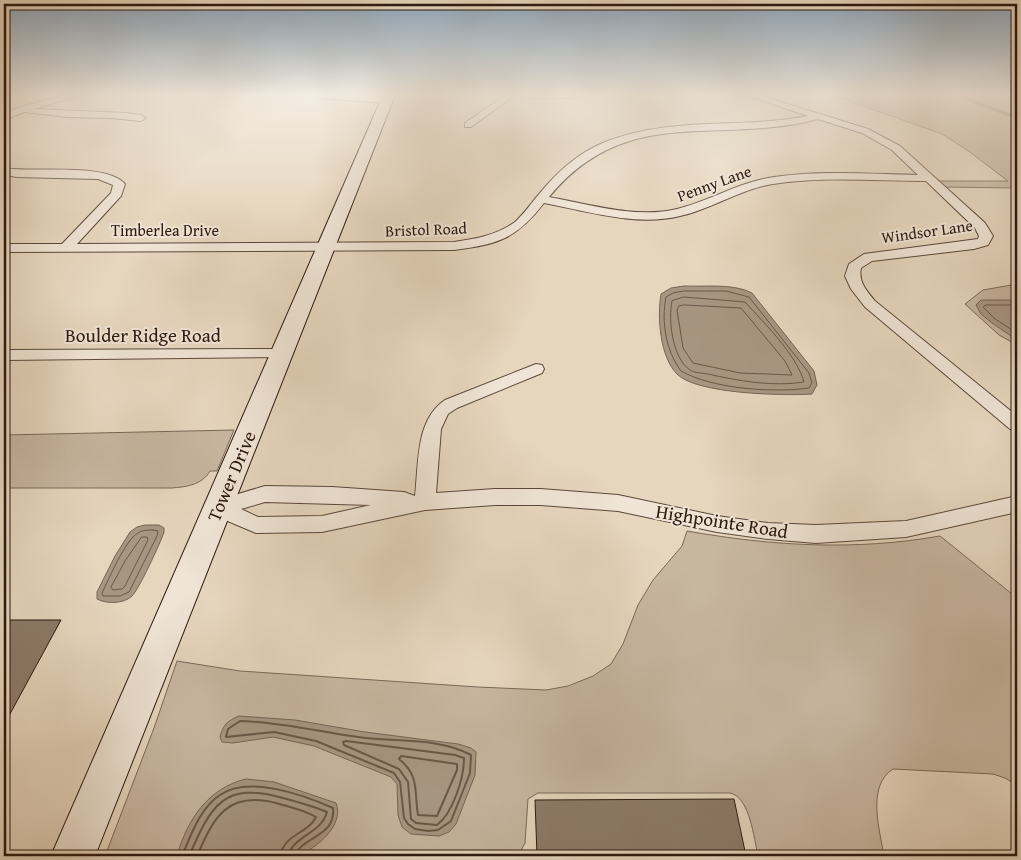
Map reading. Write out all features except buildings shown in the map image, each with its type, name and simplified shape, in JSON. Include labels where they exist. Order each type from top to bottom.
[{"type":"street","name":"Tower Drive","points":[[73,856],[373,135]]},
{"type":"street","name":"Bristol Road","points":[[326,248],[454,246],[485,241],[512,231],[521,224],[563,175],[581,159],[602,148],[631,138],[647,135]]},
{"type":"street","name":"Windsor Lane","points":[[874,135],[896,148],[981,226],[986,236],[983,242],[962,248],[870,257],[854,267],[852,276],[858,289],[884,317],[1017,425]]},
{"type":"street","points":[[4,171],[27,175],[102,176],[115,180],[119,184],[116,194],[65,248]]},
{"type":"street","name":"Penny Lane","points":[[542,199],[664,219],[746,186],[775,180],[810,178],[928,178]]},
{"type":"street","name":"Timberlea Drive","points":[[4,248],[326,248]]},
{"type":"street","name":"Boulder Ridge Road","points":[[4,355],[282,354]]},
{"type":"street","points":[[425,502],[432,429],[441,412],[452,404],[536,369]]},
{"type":"street","name":"Highpointe Road","points":[[218,508],[265,494],[332,495],[425,502]]},
{"type":"street","name":"Highpointe Road","points":[[218,508],[256,525],[322,524],[425,502],[495,497],[582,499],[657,510],[717,524],[768,531],[816,534],[906,529],[1017,504]]},
{"type":"shaded area","points":[[944,135],[1017,135],[1017,188],[938,187],[931,181],[1008,181],[970,152]]},
{"type":"shaded area","points":[[1017,284],[1017,345],[999,335],[965,304],[983,290]]},
{"type":"shaded area","points":[[234,430],[217,471],[210,471],[203,479],[188,486],[171,488],[4,488],[4,435]]},
{"type":"shaded area","points":[[687,531],[750,540],[814,545],[877,544],[940,536],[1017,598],[1017,785],[993,774],[893,769],[885,777],[877,797],[878,822],[884,856],[758,856],[747,810],[737,796],[730,793],[538,793],[528,799],[525,843],[518,856],[105,856],[154,728],[177,661],[240,671],[478,687],[546,690],[568,686],[593,676],[611,664],[623,644],[638,605],[653,580],[682,546]]},
{"type":"water","points":[[719,286],[736,288],[752,293],[814,371],[817,385],[812,394],[782,395],[721,390],[687,381],[677,374],[671,367],[663,347],[659,314],[661,294],[671,288]]},
{"type":"water","points":[[981,300],[1017,300],[1017,340],[981,314],[976,305]]},
{"type":"water","points":[[159,525],[164,528],[164,532],[159,546],[135,592],[129,599],[120,602],[97,599],[97,592],[115,556],[130,532],[137,527]]},
{"type":"water","points":[[239,716],[295,720],[365,732],[458,744],[471,748],[476,752],[475,775],[456,824],[449,832],[439,836],[411,834],[402,827],[398,815],[397,784],[391,777],[314,746],[273,737],[233,743],[222,742],[220,737],[224,726]]},
{"type":"water","points":[[246,779],[274,782],[336,803],[338,811],[333,828],[312,848],[293,857],[177,856],[187,830],[201,807],[221,790],[233,783]]}]
